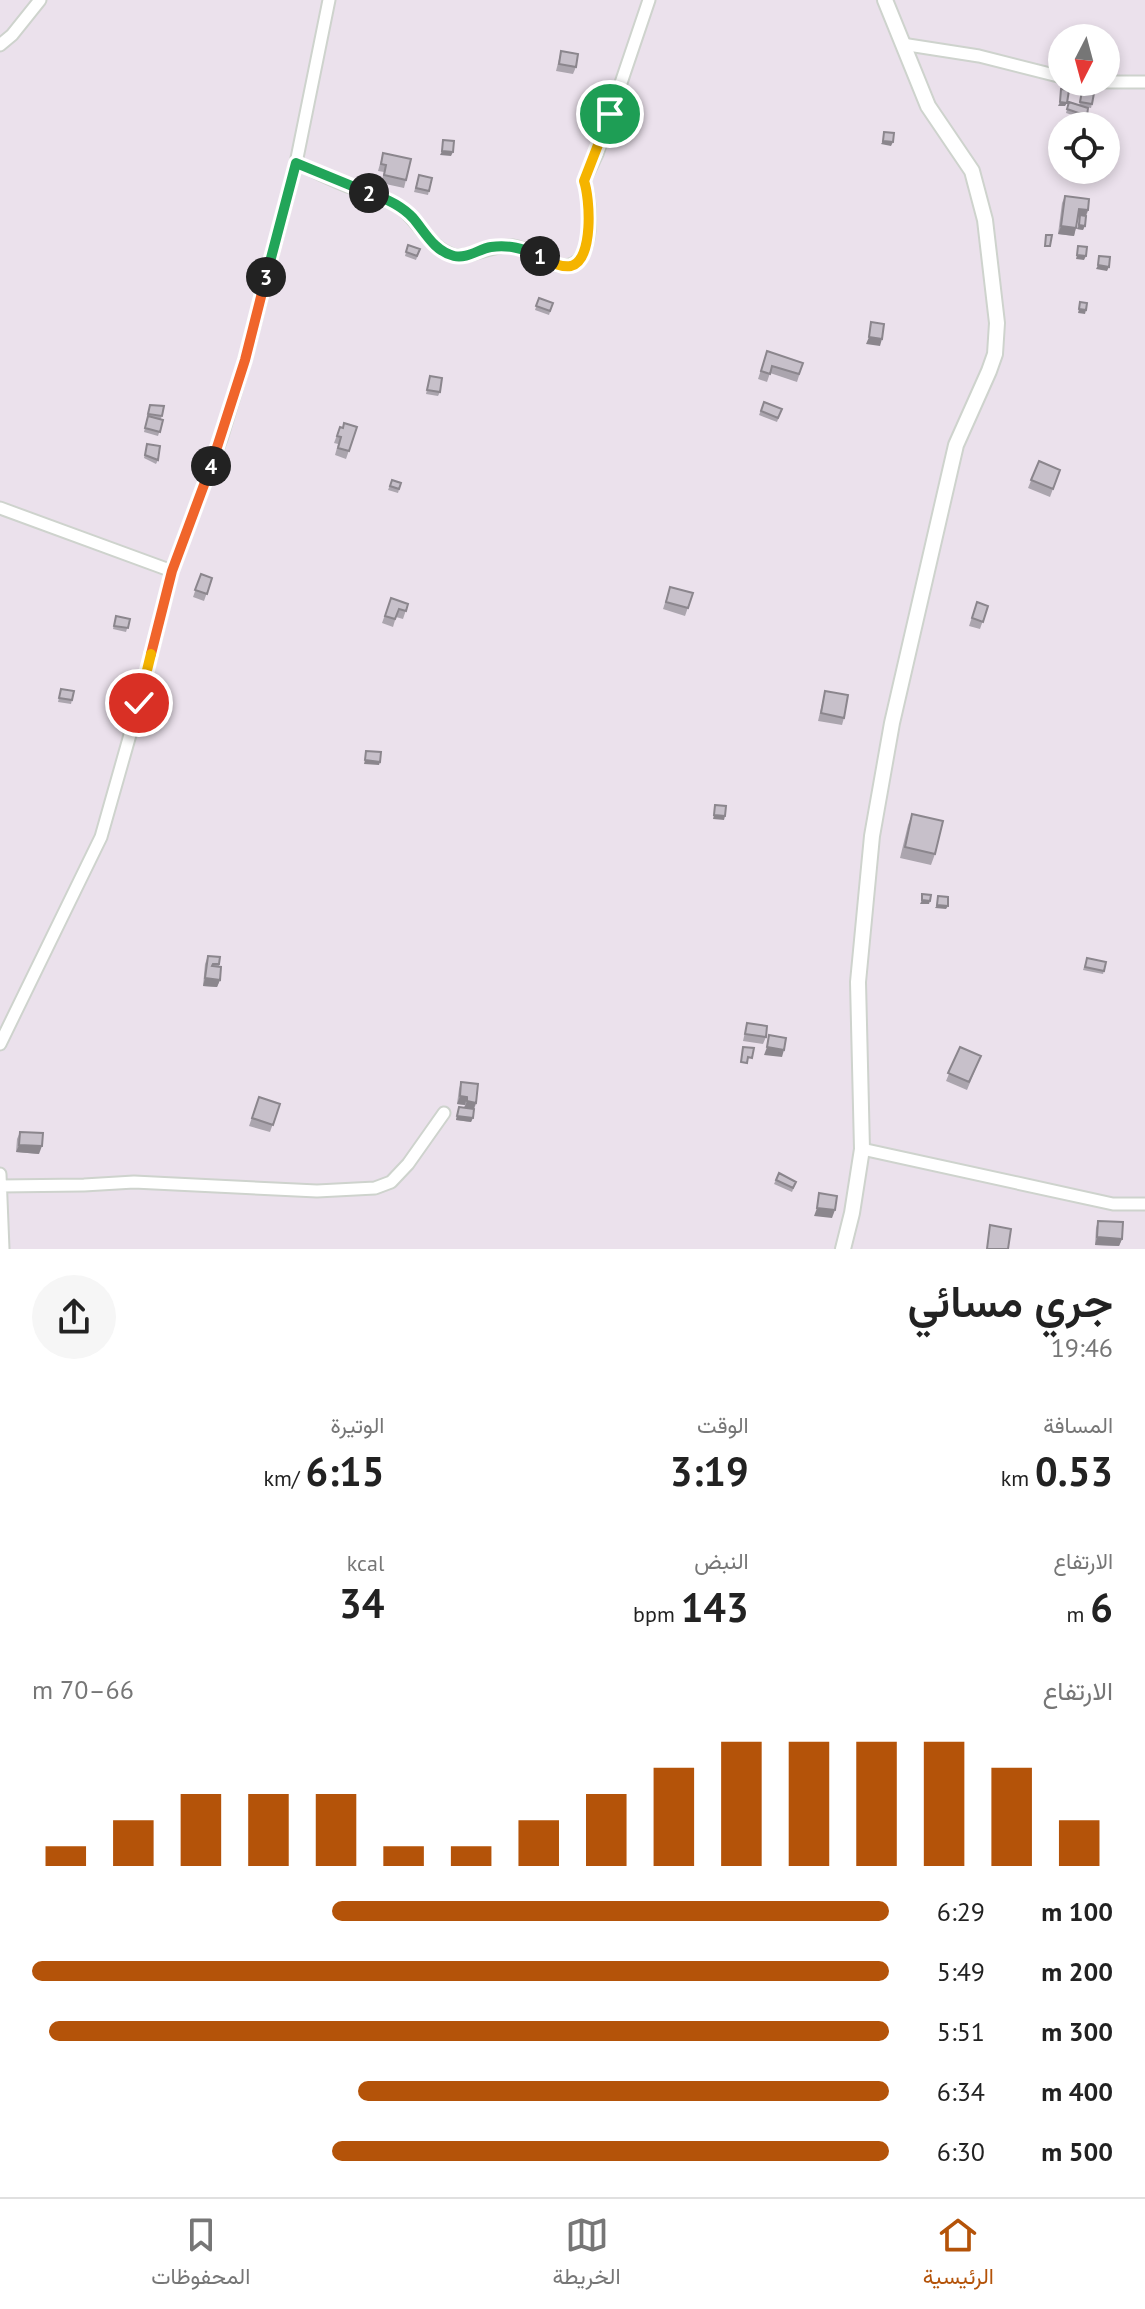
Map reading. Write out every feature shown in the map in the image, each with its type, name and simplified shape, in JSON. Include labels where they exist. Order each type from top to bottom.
[{"type":"street","points":[[0,45],[40,0]]},
{"type":"street","points":[[0,1044],[101,837],[172,571],[221,439],[245,360],[296,163],[329,0]]},
{"type":"street","points":[[296,163],[391,201],[413,218],[430,241],[450,254],[464,256],[490,247],[515,246],[558,265],[571,266],[585,253],[588,242],[588,191],[584,181],[597,154],[649,0]]},
{"type":"street","points":[[843,1249],[862,1149],[858,982],[872,836],[892,723],[940,526],[956,445],[995,354],[997,323],[985,220],[972,171],[928,106],[885,0]]},
{"type":"street","points":[[902,44],[979,56],[1048,73]]},
{"type":"street","points":[[1120,82],[1145,82]]},
{"type":"street","points":[[0,508],[172,571]]},
{"type":"street","points":[[3,1249],[1,1182],[134,1182],[317,1191],[375,1188],[391,1182],[408,1164],[444,1113]]},
{"type":"street","points":[[862,1149],[1113,1204],[1145,1204]]},
{"type":"building","points":[[561,51],[578,54],[576,67],[559,64]]},
{"type":"building","points":[[1060,96],[1068,96],[1067,103],[1060,102]]},
{"type":"building","points":[[1081,96],[1093,96],[1092,104],[1080,102]]},
{"type":"building","points":[[1069,102],[1088,108],[1088,112],[1067,109]]},
{"type":"building","points":[[884,132],[894,133],[893,142],[883,141]]},
{"type":"building","points":[[443,140],[454,141],[453,152],[442,151]]},
{"type":"building","points":[[383,153],[411,159],[406,180],[384,175],[386,165],[381,164]]},
{"type":"building","points":[[419,175],[432,178],[429,191],[416,188]]},
{"type":"building","points":[[1065,196],[1089,199],[1088,210],[1079,209],[1076,228],[1061,226]]},
{"type":"building","points":[[1080,215],[1086,216],[1085,226],[1079,225]]},
{"type":"building","points":[[1046,235],[1052,235],[1050,246],[1045,246]]},
{"type":"building","points":[[408,245],[420,249],[417,256],[406,252]]},
{"type":"building","points":[[1078,246],[1087,247],[1086,256],[1077,255]]},
{"type":"building","points":[[1099,256],[1110,257],[1109,267],[1098,265]]},
{"type":"building","points":[[539,298],[553,303],[550,311],[536,306]]},
{"type":"building","points":[[1080,302],[1087,303],[1086,310],[1079,309]]},
{"type":"building","points":[[871,322],[884,324],[882,339],[869,337]]},
{"type":"building","points":[[767,351],[803,363],[799,374],[772,366],[770,374],[761,371]]},
{"type":"building","points":[[430,376],[442,378],[440,392],[427,390]]},
{"type":"building","points":[[764,402],[782,409],[778,418],[761,411]]},
{"type":"building","points":[[150,405],[164,406],[162,416],[148,414]]},
{"type":"building","points":[[148,416],[163,420],[160,432],[145,428]]},
{"type":"building","points":[[344,423],[357,427],[349,451],[338,448],[341,437],[337,436]]},
{"type":"building","points":[[147,444],[160,446],[158,460],[145,455]]},
{"type":"building","points":[[1039,461],[1060,470],[1053,489],[1031,480]]},
{"type":"building","points":[[392,480],[401,483],[399,489],[390,486]]},
{"type":"building","points":[[201,574],[212,578],[207,594],[195,590]]},
{"type":"building","points":[[670,587],[693,593],[688,608],[666,602]]},
{"type":"building","points":[[391,598],[408,604],[406,611],[399,609],[395,619],[385,616]]},
{"type":"building","points":[[977,602],[988,606],[983,622],[972,618]]},
{"type":"building","points":[[116,616],[130,619],[128,628],[114,626]]},
{"type":"building","points":[[61,689],[74,691],[72,700],[59,698]]},
{"type":"building","points":[[825,691],[848,695],[844,718],[821,713]]},
{"type":"building","points":[[366,751],[381,752],[380,762],[365,760]]},
{"type":"building","points":[[715,805],[726,806],[725,816],[714,815]]},
{"type":"building","points":[[912,814],[943,821],[935,854],[905,847]]},
{"type":"building","points":[[922,894],[931,895],[930,901],[922,900]]},
{"type":"building","points":[[938,896],[948,897],[948,906],[937,905]]},
{"type":"building","points":[[208,956],[220,957],[219,964],[212,966],[221,967],[220,980],[205,978]]},
{"type":"building","points":[[1087,958],[1106,962],[1104,971],[1085,967]]},
{"type":"building","points":[[747,1023],[767,1026],[766,1037],[745,1034]]},
{"type":"building","points":[[769,1035],[786,1038],[784,1050],[767,1047]]},
{"type":"building","points":[[743,1047],[754,1048],[752,1058],[748,1057],[747,1063],[741,1062]]},
{"type":"building","points":[[960,1047],[981,1056],[969,1082],[948,1073]]},
{"type":"building","points":[[461,1082],[478,1084],[476,1103],[460,1096]]},
{"type":"building","points":[[259,1097],[280,1104],[273,1125],[252,1118]]},
{"type":"building","points":[[459,1107],[474,1109],[473,1118],[457,1116]]},
{"type":"building","points":[[20,1132],[43,1133],[42,1146],[19,1145]]},
{"type":"building","points":[[779,1173],[796,1182],[793,1188],[776,1180]]},
{"type":"building","points":[[819,1193],[837,1196],[835,1210],[817,1208]]},
{"type":"building","points":[[1098,1221],[1123,1222],[1122,1239],[1097,1237]]},
{"type":"building","points":[[990,1225],[1011,1229],[1008,1249],[987,1249]]},
{"type":"route","points":[[139,703],[172,571],[221,439],[245,360],[296,163],[391,201],[413,218],[430,241],[450,254],[464,256],[490,247],[515,246],[558,265],[571,266],[585,253],[588,242],[588,191],[584,181],[610,114]]}]
